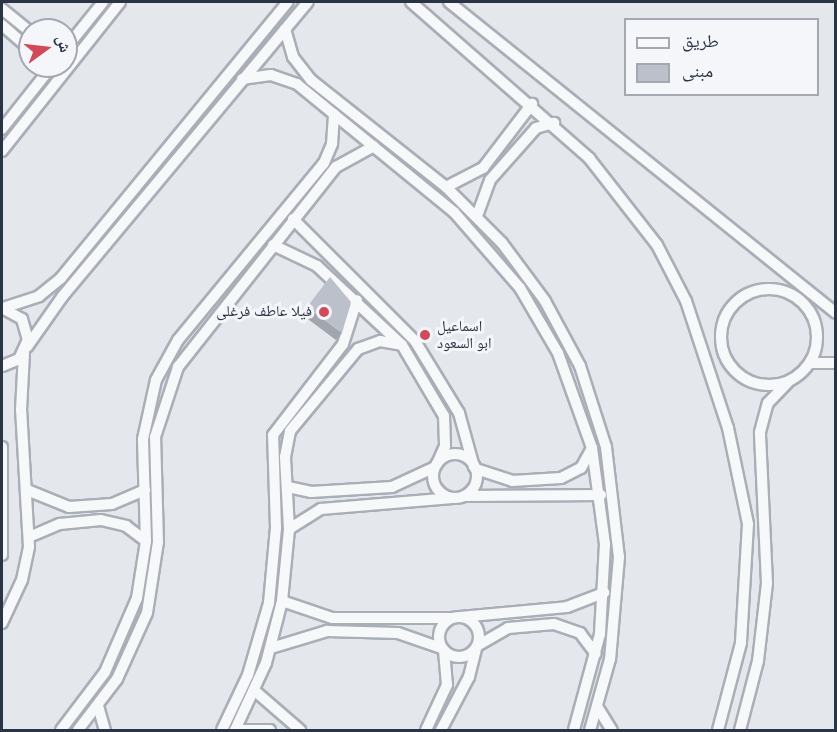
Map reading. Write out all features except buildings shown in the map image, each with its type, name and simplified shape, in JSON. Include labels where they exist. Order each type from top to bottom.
[{"type":"street","points":[[78,31],[103,2]]},
{"type":"street","points":[[2,151],[120,2]]},
{"type":"street","points":[[2,309],[39,296],[61,278],[288,2]]},
{"type":"street","points":[[2,366],[25,350],[62,297],[308,2]]},
{"type":"street","points":[[411,2],[554,123],[614,186],[657,245],[686,301],[706,357],[748,524],[741,643],[718,730]]},
{"type":"street","points":[[450,2],[836,313]]},
{"type":"street","points":[[2,9],[18,22]]},
{"type":"street","points":[[2,25],[18,39]]},
{"type":"street","points":[[285,29],[292,57],[311,80],[446,187],[477,216],[525,271],[564,333],[606,447],[619,582],[610,659],[590,730]]},
{"type":"street","points":[[2,129],[36,78]]},
{"type":"street","points":[[242,79],[289,80],[454,212],[520,288],[558,353],[592,448],[601,495],[604,592],[596,654],[574,730]]},
{"type":"street","points":[[446,187],[483,168],[532,104]]},
{"type":"street","points":[[61,730],[105,672],[123,636],[146,541],[144,424],[162,366],[324,163],[332,144],[334,114]]},
{"type":"street","points":[[477,216],[490,180],[536,128],[554,123]]},
{"type":"street","points":[[78,730],[98,706],[129,658],[153,590],[158,542],[156,437],[166,392],[187,352],[336,167],[374,146]]},
{"type":"street","points":[[293,219],[415,341],[459,412],[475,468],[475,485],[459,497]]},
{"type":"street","points":[[273,244],[306,259],[357,300],[402,345],[444,416],[445,446],[436,466],[436,487],[459,497]]},
{"type":"street","points":[[740,730],[758,661],[767,583],[760,432],[768,403],[810,363],[817,331],[801,302],[773,289],[740,299],[722,328],[723,352],[749,381],[788,382]]},
{"type":"street","points":[[801,302],[808,290]]},
{"type":"street","points":[[222,730],[248,675],[269,603],[276,528],[273,435],[343,344],[357,300]]},
{"type":"street","points":[[2,309],[26,325],[21,410],[29,537],[22,580],[2,623]]},
{"type":"street","points":[[270,730],[235,730],[255,691],[271,648],[282,601],[290,529],[285,448],[295,424],[358,349],[380,341],[402,345]]},
{"type":"street","points":[[706,357],[723,352]]},
{"type":"street","points":[[810,363],[836,363]]},
{"type":"street","points":[[2,447],[2,555]]},
{"type":"street","points":[[288,487],[311,492],[392,488],[459,455],[475,468],[512,481],[561,478],[581,468],[592,448]]},
{"type":"street","points":[[27,490],[69,507],[112,504],[145,489]]},
{"type":"street","points":[[290,529],[321,509],[459,497],[601,495]]},
{"type":"street","points":[[29,537],[60,524],[101,520],[126,526],[146,541]]},
{"type":"street","points":[[282,601],[332,618],[457,618],[567,607],[604,592]]},
{"type":"street","points":[[441,730],[465,686],[477,647],[475,626],[457,618]]},
{"type":"street","points":[[426,730],[447,685],[441,627],[457,618]]},
{"type":"street","points":[[271,648],[327,632],[398,633],[463,658],[508,628],[554,624],[580,633],[596,654]]},
{"type":"street","points":[[255,691],[300,730]]},
{"type":"street","points":[[98,706],[105,730]]},
{"type":"street","points":[[598,708],[612,730]]},
{"type":"place","name":"فيلا عاطف فرغلى","points":[[324,312]]},
{"type":"place","name":"اسماعيل ابو السعود","points":[[425,335]]}]
